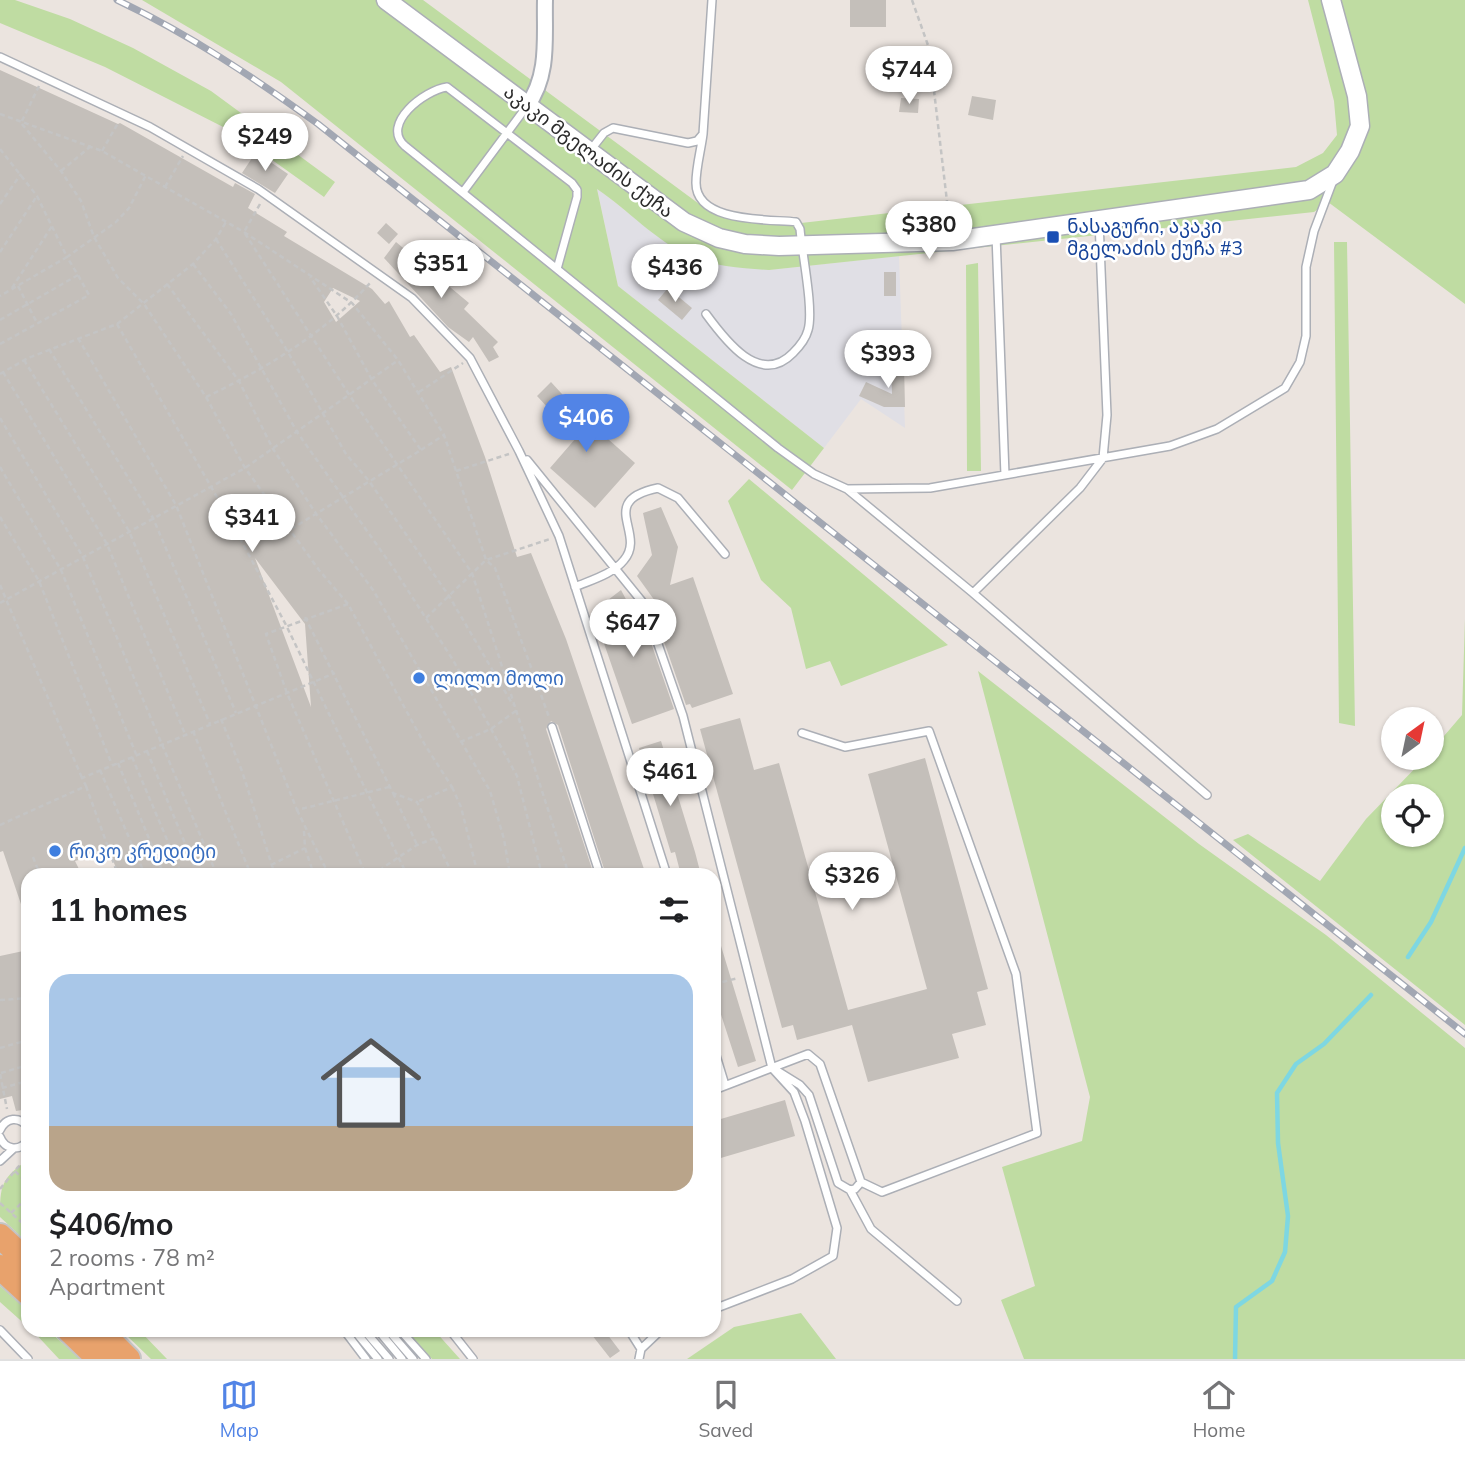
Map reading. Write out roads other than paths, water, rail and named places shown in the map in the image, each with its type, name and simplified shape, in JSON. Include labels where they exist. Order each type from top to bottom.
[{"type":"highway","points":[[0,1236],[21,1256]]},
{"type":"highway","points":[[0,1267],[21,1286]]},
{"type":"highway","points":[[76,1337],[99,1359]]},
{"type":"highway","points":[[106,1337],[128,1359]]},
{"type":"street","name":"აკაკი მგელაძის ქუჩა","points":[[386,0],[684,222],[719,238],[745,244],[801,246],[951,241],[1309,190],[1335,174]]},
{"type":"street","points":[[527,106],[536,94],[543,76],[545,0]]},
{"type":"street","points":[[1331,0],[1357,96],[1360,127],[1350,151],[1335,174]]},
{"type":"lane","points":[[706,314],[726,341],[749,361],[769,366],[785,362],[799,347],[809,330],[800,229],[796,222],[734,216],[711,209],[699,199],[696,185],[703,134],[712,0]]},
{"type":"lane","points":[[0,57],[123,114],[265,194],[412,298],[470,358],[519,451],[559,536],[665,868]]},
{"type":"lane","points":[[557,269],[578,190],[572,183],[447,87],[437,88],[399,120],[395,130],[399,141],[463,192],[557,269],[778,448],[814,474],[847,489],[973,593],[1207,796]]},
{"type":"lane","points":[[463,192],[527,106]]},
{"type":"lane","points":[[589,152],[604,133],[613,128],[688,143],[697,141],[703,134]]},
{"type":"lane","points":[[847,489],[930,488],[1170,446],[1217,429],[1285,388],[1300,362],[1306,336],[1306,267],[1314,231],[1335,174]]},
{"type":"lane","points":[[973,593],[1080,488],[1103,458],[1107,415],[1099,220]]},
{"type":"lane","points":[[996,234],[1004,475]]},
{"type":"lane","points":[[519,451],[644,604],[683,716],[772,1068],[794,1092],[837,1228],[833,1256],[792,1279],[721,1306]]},
{"type":"lane","points":[[575,587],[615,569],[628,555],[631,543],[624,513],[629,500],[645,490],[658,488],[678,498],[725,554]]},
{"type":"lane","points":[[552,727],[598,868]]},
{"type":"lane","points":[[721,1087],[808,1054],[820,1063],[861,1182],[882,1192],[1037,1133],[1016,974],[929,731],[845,747],[802,733]]},
{"type":"lane","points":[[772,1068],[800,1085],[809,1095],[838,1184],[850,1190],[871,1229],[957,1301]]},
{"type":"lane","points":[[721,1072],[725,1085]]},
{"type":"lane","points":[[2,1124],[21,1120]]},
{"type":"lane","points":[[0,1137],[10,1148]]},
{"type":"lane","points":[[0,1152],[21,1147]]},
{"type":"lane","points":[[0,1161],[10,1148]]},
{"type":"lane","points":[[850,1190],[855,1189],[861,1182]]},
{"type":"lane","points":[[0,1330],[28,1359]]},
{"type":"lane","points":[[349,1337],[366,1359]]},
{"type":"lane","points":[[360,1337],[378,1359]]},
{"type":"lane","points":[[370,1337],[389,1359]]},
{"type":"lane","points":[[384,1337],[402,1359]]},
{"type":"lane","points":[[394,1337],[413,1359]]},
{"type":"lane","points":[[406,1337],[426,1359]]},
{"type":"lane","points":[[456,1337],[473,1359]]},
{"type":"lane","points":[[633,1337],[641,1349]]},
{"type":"lane","points":[[639,1359],[641,1349],[654,1337]]},
{"type":"waterway","points":[[1408,957],[1431,922],[1465,848]]},
{"type":"waterway","points":[[1235,1359],[1236,1307],[1272,1281],[1285,1252],[1288,1216],[1278,1143],[1277,1093],[1296,1064],[1324,1044],[1371,995]]},
{"type":"railway","points":[[117,0],[220,57],[318,124],[1465,1034]]},
{"type":"place","name":"ნასაგური, აკაკი მგელაძის ქუჩა #3","points":[[1053,237]]},
{"type":"place","name":"ლილო მოლი","points":[[419,678]]},
{"type":"place","name":"რიკო კრედიტი","points":[[55,851]]}]
